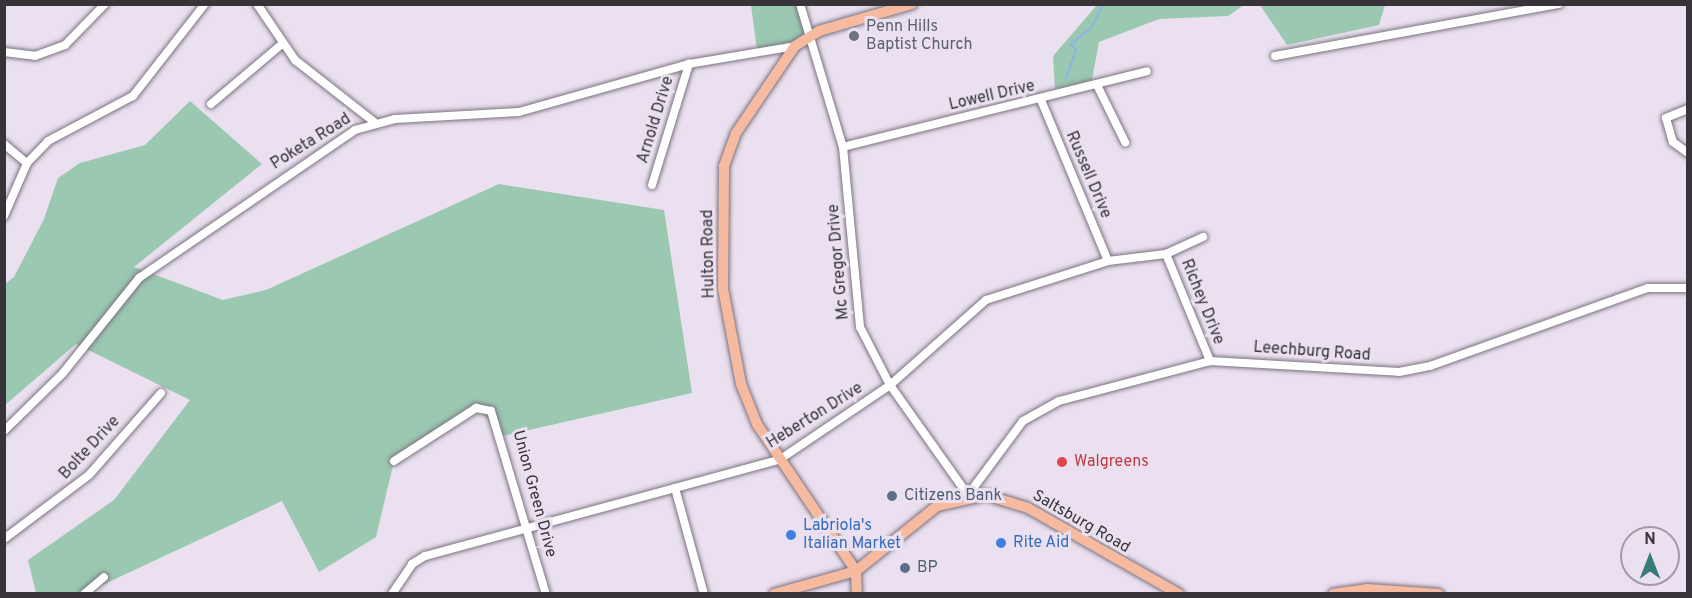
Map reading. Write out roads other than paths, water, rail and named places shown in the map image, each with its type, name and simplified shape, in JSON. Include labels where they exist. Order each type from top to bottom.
[{"type":"main road","name":"Hulton Road","points":[[856,571],[757,424],[736,367],[723,289],[722,182],[736,134],[795,46],[810,35],[912,4]]},
{"type":"main road","points":[[774,594],[856,571],[924,514],[968,495]]},
{"type":"main road","name":"Saltsburg Road","points":[[968,495],[1016,502],[1179,594]]},
{"type":"main road","points":[[856,571],[857,594]]},
{"type":"main road","points":[[1333,594],[1367,589],[1439,594]]},
{"type":"street","points":[[4,52],[35,56],[65,45],[105,4]]},
{"type":"street","points":[[4,216],[27,164],[48,141],[133,96],[205,4]]},
{"type":"street","points":[[257,4],[282,45],[316,80],[374,122]]},
{"type":"street","name":"Mc Gregor Drive","points":[[800,4],[843,147],[860,327],[890,385],[968,495]]},
{"type":"street","points":[[1275,56],[1559,4]]},
{"type":"street","points":[[211,104],[282,45]]},
{"type":"street","name":"Poketa Road","points":[[4,431],[63,373],[139,278],[321,152],[374,122],[519,112],[689,64],[795,46]]},
{"type":"street","name":"Arnold Drive","points":[[651,185],[689,64]]},
{"type":"street","name":"Lowell Drive","points":[[843,147],[1041,100],[1147,71]]},
{"type":"street","points":[[1097,85],[1125,142]]},
{"type":"street","name":"Russell Drive","points":[[1041,100],[1108,261]]},
{"type":"street","points":[[1688,109],[1666,118],[1673,142],[1688,153]]},
{"type":"street","points":[[4,144],[27,164]]},
{"type":"street","name":"Heberton Drive","points":[[393,594],[412,564],[425,556],[779,459],[890,385],[986,300],[1108,261],[1166,254],[1203,237]]},
{"type":"street","name":"Richey Drive","points":[[1166,254],[1210,361]]},
{"type":"street","points":[[1674,286],[1688,280]]},
{"type":"street","name":"Leechburg Road","points":[[968,495],[1023,421],[1059,401],[1210,361],[1399,372],[1436,364],[1648,288],[1674,286],[1688,288]]},
{"type":"street","name":"Bolte Drive","points":[[4,539],[89,475],[161,393]]},
{"type":"street","name":"Union Green Drive","points":[[394,461],[463,416],[485,408],[498,421],[546,594]]},
{"type":"street","points":[[675,488],[704,594]]},
{"type":"street","points":[[84,594],[104,577]]},
{"type":"waterway","points":[[1066,79],[1076,50],[1070,45],[1091,28],[1104,4]]},
{"type":"place","name":"Penn Hills Baptist Church","points":[[854,36]]},
{"type":"place","name":"Walgreens","points":[[1062,462]]},
{"type":"place","name":"Citizens Bank","points":[[892,496]]},
{"type":"place","name":"Labriola's Italian Market","points":[[791,535]]},
{"type":"place","name":"Rite Aid","points":[[1001,543]]},
{"type":"place","name":"BP","points":[[905,568]]}]
